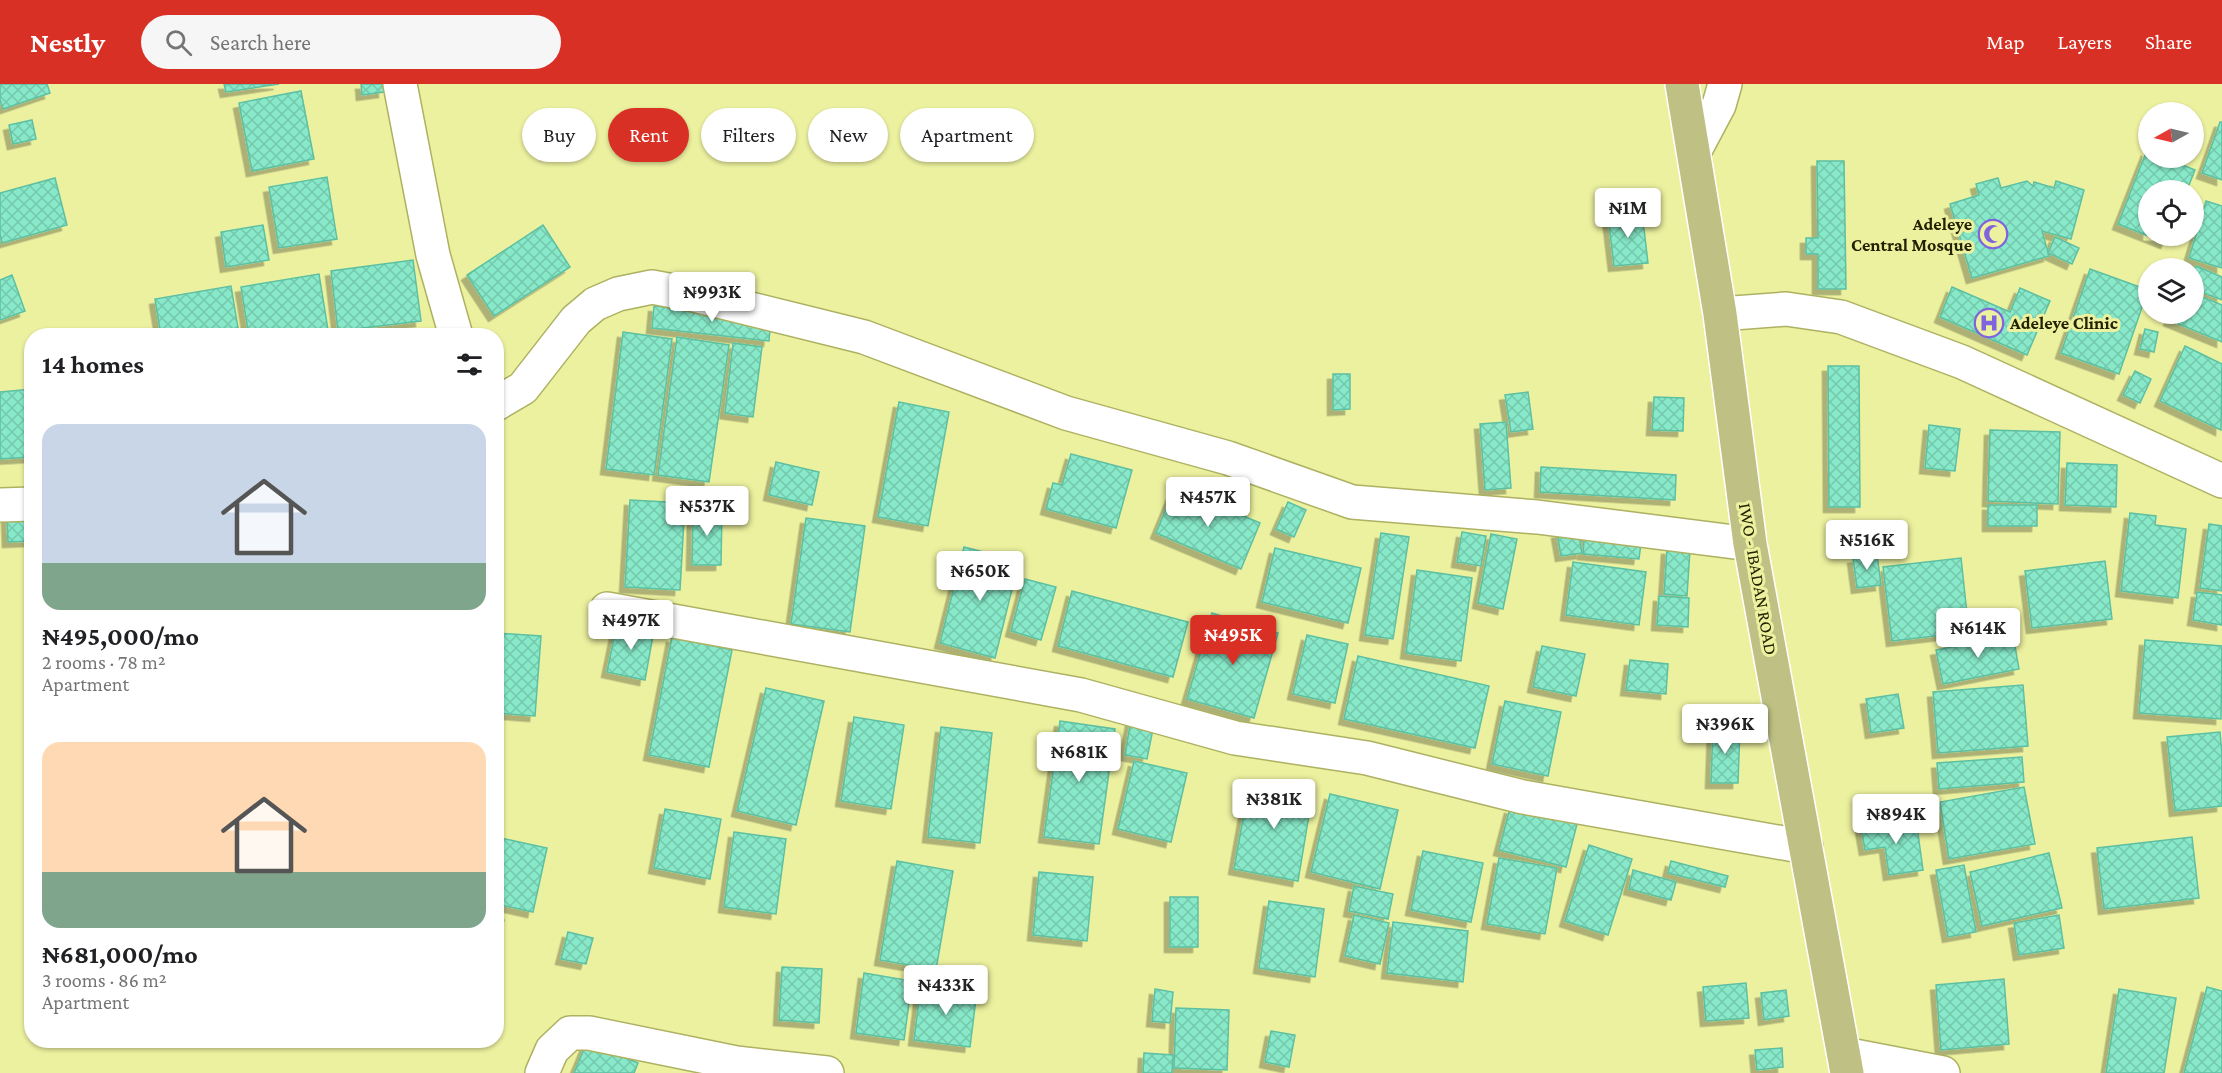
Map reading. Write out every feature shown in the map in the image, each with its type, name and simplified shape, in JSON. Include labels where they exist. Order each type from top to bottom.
[{"type":"main road","name":"IWO - IBADAN ROAD","points":[[1682,84],[1720,314],[1750,544],[1845,1063]]},
{"type":"street","points":[[400,84],[433,255],[454,328]]},
{"type":"street","points":[[1694,152],[1719,105],[1725,84]]},
{"type":"street","points":[[504,399],[523,388],[569,328],[595,304],[618,294],[652,287],[694,295],[864,337],[1066,413],[1228,458],[1352,502],[1537,517],[1750,544]]},
{"type":"street","points":[[1720,314],[1786,309],[1841,317],[1962,362],[2222,481]]},
{"type":"street","points":[[0,505],[24,504]]},
{"type":"street","points":[[607,609],[1081,695],[1235,738],[1367,758],[1523,797],[1806,847]]},
{"type":"street","points":[[542,1073],[552,1050],[570,1033],[590,1033],[736,1063],[827,1073]]},
{"type":"street","points":[[1845,1063],[1943,1073]]},
{"type":"building","points":[[0,84],[47,84],[50,93],[3,109],[0,100]]},
{"type":"building","points":[[224,84],[279,84],[226,92]]},
{"type":"building","points":[[361,84],[383,84],[384,92],[362,95]]},
{"type":"building","points":[[301,91],[314,159],[252,171],[239,103]]},
{"type":"building","points":[[32,120],[36,139],[13,144],[9,125]]},
{"type":"building","points":[[2220,122],[2222,122],[2222,180],[2202,173]]},
{"type":"building","points":[[1817,161],[1844,161],[1846,289],[1818,289],[1818,254],[1806,254],[1806,238],[1818,238]]},
{"type":"building","points":[[2140,168],[2190,168],[2195,170],[2191,180],[2138,180],[2138,232],[2118,224]]},
{"type":"building","points":[[327,177],[337,239],[279,248],[269,187]]},
{"type":"building","points":[[55,178],[67,225],[2,243],[0,193]]},
{"type":"building","points":[[1998,178],[2001,188],[2027,181],[2033,186],[2034,182],[2054,188],[2056,181],[2084,190],[2071,239],[2042,231],[2049,256],[1972,278],[1950,204],[1979,195],[1976,184]]},
{"type":"building","points":[[2206,201],[2222,206],[2222,268],[2204,263],[2204,258],[2189,258],[2193,246],[2204,246]]},
{"type":"building","points":[[1642,212],[1648,263],[1614,266],[1608,216]]},
{"type":"building","points":[[263,225],[269,260],[226,267],[221,232]]},
{"type":"building","points":[[543,225],[570,267],[494,316],[467,275]]},
{"type":"building","points":[[2055,237],[2079,248],[2072,264],[2048,253]]},
{"type":"building","points":[[413,260],[421,321],[363,328],[338,328],[331,271]]},
{"type":"building","points":[[2090,269],[2138,286],[2138,319],[2119,374],[2061,353]]},
{"type":"building","points":[[2204,269],[2222,277],[2222,300],[2204,293]]},
{"type":"building","points":[[319,274],[328,328],[248,328],[241,287]]},
{"type":"building","points":[[12,275],[25,311],[0,320],[0,280]]},
{"type":"building","points":[[231,286],[238,328],[160,328],[155,299]]},
{"type":"building","points":[[1952,287],[2010,312],[2020,288],[2050,301],[2027,355],[1940,317]]},
{"type":"building","points":[[2204,298],[2222,305],[2222,342],[2179,324],[2204,324]]},
{"type":"building","points":[[654,306],[771,318],[769,341],[652,328]]},
{"type":"building","points":[[2145,329],[2158,332],[2154,352],[2140,349]]},
{"type":"building","points":[[623,332],[672,339],[654,475],[606,469]]},
{"type":"building","points":[[677,337],[729,345],[709,482],[658,475]]},
{"type":"building","points":[[733,343],[762,347],[753,417],[725,413]]},
{"type":"building","points":[[2185,346],[2222,364],[2221,430],[2160,401]]},
{"type":"building","points":[[1828,366],[1859,366],[1860,507],[1829,507]]},
{"type":"building","points":[[2135,371],[2151,379],[2140,403],[2123,395]]},
{"type":"building","points":[[1333,374],[1350,374],[1350,409],[1333,410]]},
{"type":"building","points":[[24,390],[24,458],[0,459],[0,392]]},
{"type":"building","points":[[1528,392],[1533,429],[1511,432],[1505,395]]},
{"type":"building","points":[[1654,397],[1684,398],[1683,431],[1652,430]]},
{"type":"building","points":[[899,402],[949,412],[928,526],[878,517]]},
{"type":"building","points":[[1506,422],[1511,488],[1485,490],[1480,424]]},
{"type":"building","points":[[1929,425],[1960,429],[1955,471],[1925,468]]},
{"type":"building","points":[[1990,430],[2060,432],[2058,504],[1988,501]]},
{"type":"building","points":[[1071,454],[1132,470],[1116,528],[1046,509],[1053,483],[1062,485]]},
{"type":"building","points":[[776,462],[819,472],[812,505],[769,495]]},
{"type":"building","points":[[2067,463],[2117,465],[2116,507],[2065,505]]},
{"type":"building","points":[[1541,467],[1676,475],[1675,500],[1540,492]]},
{"type":"building","points":[[1175,487],[1260,523],[1241,569],[1156,533]]},
{"type":"building","points":[[630,500],[685,503],[680,590],[625,587]]},
{"type":"building","points":[[1288,502],[1306,510],[1294,537],[1276,529]]},
{"type":"building","points":[[1988,505],[2037,505],[2037,526],[1988,526]]},
{"type":"building","points":[[693,509],[722,509],[721,565],[692,565]]},
{"type":"building","points":[[2130,513],[2156,516],[2155,525],[2186,529],[2178,598],[2121,591]]},
{"type":"building","points":[[24,514],[24,541],[8,542],[7,515]]},
{"type":"building","points":[[806,518],[865,526],[850,632],[791,624]]},
{"type":"building","points":[[2209,524],[2222,526],[2222,591],[2200,588]]},
{"type":"building","points":[[1578,529],[1582,553],[1561,556],[1557,533]]},
{"type":"building","points":[[1585,530],[1642,536],[1639,559],[1583,554]]},
{"type":"building","points":[[1462,532],[1486,536],[1481,566],[1457,562]]},
{"type":"building","points":[[1381,533],[1409,537],[1393,639],[1365,635]]},
{"type":"building","points":[[1491,534],[1517,539],[1503,609],[1478,603]]},
{"type":"building","points":[[964,547],[1019,561],[995,658],[940,643]]},
{"type":"building","points":[[1275,548],[1361,568],[1348,623],[1262,602]]},
{"type":"building","points":[[1667,549],[1690,550],[1687,596],[1664,594]]},
{"type":"building","points":[[1877,554],[1881,585],[1857,588],[1853,558]]},
{"type":"building","points":[[1961,558],[1969,632],[1892,641],[1883,567]]},
{"type":"building","points":[[2105,561],[2112,619],[2032,628],[2025,571]]},
{"type":"building","points":[[1573,562],[1646,572],[1639,625],[1566,615]]},
{"type":"building","points":[[1417,570],[1472,578],[1461,661],[1406,653]]},
{"type":"building","points":[[1025,579],[1056,587],[1041,640],[1011,631]]},
{"type":"building","points":[[1072,591],[1188,622],[1173,677],[1058,646]]},
{"type":"building","points":[[2197,592],[2222,595],[2222,625],[2193,620]]},
{"type":"building","points":[[1659,596],[1689,598],[1688,627],[1657,625]]},
{"type":"building","points":[[1212,613],[1278,633],[1254,718],[1187,699]]},
{"type":"building","points":[[617,623],[654,630],[645,680],[607,672]]},
{"type":"building","points":[[504,634],[541,636],[535,716],[504,714]]},
{"type":"building","points":[[1307,635],[1348,644],[1335,703],[1293,694]]},
{"type":"building","points":[[2013,635],[2019,669],[1943,684],[1936,650]]},
{"type":"building","points":[[672,637],[732,650],[709,767],[649,755]]},
{"type":"building","points":[[2145,640],[2222,646],[2221,719],[2139,713]]},
{"type":"building","points":[[1542,646],[1585,654],[1576,696],[1533,687]]},
{"type":"building","points":[[1358,656],[1489,686],[1475,748],[1344,719]]},
{"type":"building","points":[[1630,660],[1668,664],[1666,694],[1626,690]]},
{"type":"building","points":[[2023,685],[2028,746],[1938,753],[1933,692]]},
{"type":"building","points":[[766,688],[824,701],[796,825],[737,811]]},
{"type":"building","points":[[1898,694],[1904,728],[1871,733],[1866,699]]},
{"type":"building","points":[[1505,701],[1561,712],[1548,776],[1492,764]]},
{"type":"building","points":[[854,717],[904,725],[891,809],[841,801]]},
{"type":"building","points":[[1131,720],[1154,724],[1147,759],[1125,755]]},
{"type":"building","points":[[1060,721],[1115,729],[1099,844],[1044,837]]},
{"type":"building","points":[[1713,726],[1740,727],[1738,783],[1711,783]]},
{"type":"building","points":[[941,727],[992,733],[980,843],[928,837]]},
{"type":"building","points":[[2220,732],[2222,806],[2175,811],[2167,737]]},
{"type":"building","points":[[2022,757],[2024,782],[1939,789],[1937,763]]},
{"type":"building","points":[[1134,761],[1187,773],[1171,842],[1118,829]]},
{"type":"building","points":[[1250,780],[1313,791],[1298,881],[1234,869]]},
{"type":"building","points":[[2024,787],[2035,844],[1949,859],[1940,802]]},
{"type":"building","points":[[1330,794],[1398,810],[1380,889],[1311,872]]},
{"type":"building","points":[[1510,808],[1577,824],[1566,867],[1499,850]]},
{"type":"building","points":[[665,809],[721,819],[710,879],[654,868]]},
{"type":"building","points":[[1916,819],[1923,870],[1889,875],[1885,847],[1865,850],[1861,827]]},
{"type":"building","points":[[734,832],[786,839],[776,914],[724,907]]},
{"type":"building","points":[[2192,837],[2199,898],[2104,909],[2097,848]]},
{"type":"building","points":[[504,839],[547,848],[533,912],[504,906]]},
{"type":"building","points":[[1589,845],[1632,859],[1608,935],[1565,921]]},
{"type":"building","points":[[1423,851],[1483,863],[1471,922],[1411,910]]},
{"type":"building","points":[[2049,853],[2062,908],[1982,926],[1970,872]]},
{"type":"building","points":[[1499,858],[1557,868],[1545,934],[1487,924]]},
{"type":"building","points":[[897,861],[953,871],[936,970],[880,960]]},
{"type":"building","points":[[1671,861],[1728,876],[1725,887],[1668,873]]},
{"type":"building","points":[[1964,865],[1976,932],[1948,937],[1936,870]]},
{"type":"building","points":[[1633,870],[1676,882],[1671,900],[1629,889]]},
{"type":"building","points":[[1039,872],[1093,877],[1087,941],[1033,935]]},
{"type":"building","points":[[1354,886],[1393,894],[1388,919],[1349,911]]},
{"type":"building","points":[[1170,897],[1198,897],[1198,947],[1170,947]]},
{"type":"building","points":[[1269,901],[1324,909],[1315,977],[1259,968]]},
{"type":"building","points":[[1354,915],[1389,923],[1380,964],[1345,956]]},
{"type":"building","points":[[2059,915],[2064,948],[2019,955],[2014,923]]},
{"type":"building","points":[[1393,922],[1468,931],[1463,982],[1387,973]]},
{"type":"building","points":[[568,932],[593,938],[586,964],[561,959]]},
{"type":"building","points":[[782,967],[822,969],[819,1023],[779,1020]]},
{"type":"building","points":[[864,973],[912,981],[904,1040],[856,1033]]},
{"type":"building","points":[[2004,979],[2009,1044],[1941,1050],[1936,985]]},
{"type":"building","points":[[1746,983],[1749,1018],[1706,1021],[1703,987]]},
{"type":"building","points":[[921,984],[977,991],[970,1047],[914,1040]]},
{"type":"building","points":[[2207,987],[2222,991],[2222,1073],[2184,1073]]},
{"type":"building","points":[[1155,989],[1173,992],[1170,1023],[1152,1021]]},
{"type":"building","points":[[2119,989],[2176,998],[2164,1073],[2106,1073]]},
{"type":"building","points":[[1786,990],[1789,1016],[1764,1020],[1761,993]]},
{"type":"building","points":[[1176,1008],[1229,1010],[1227,1070],[1174,1068]]},
{"type":"building","points":[[1271,1031],[1295,1035],[1289,1067],[1265,1062]]},
{"type":"building","points":[[587,1042],[638,1063],[634,1073],[574,1073]]},
{"type":"building","points":[[1782,1048],[1783,1067],[1757,1070],[1755,1050]]},
{"type":"building","points":[[1144,1053],[1173,1055],[1172,1073],[1143,1073]]},
{"type":"place","name":"Adeleye Central Mosque","points":[[1993,234]]},
{"type":"place","name":"Adeleye Clinic","points":[[1989,323]]}]
